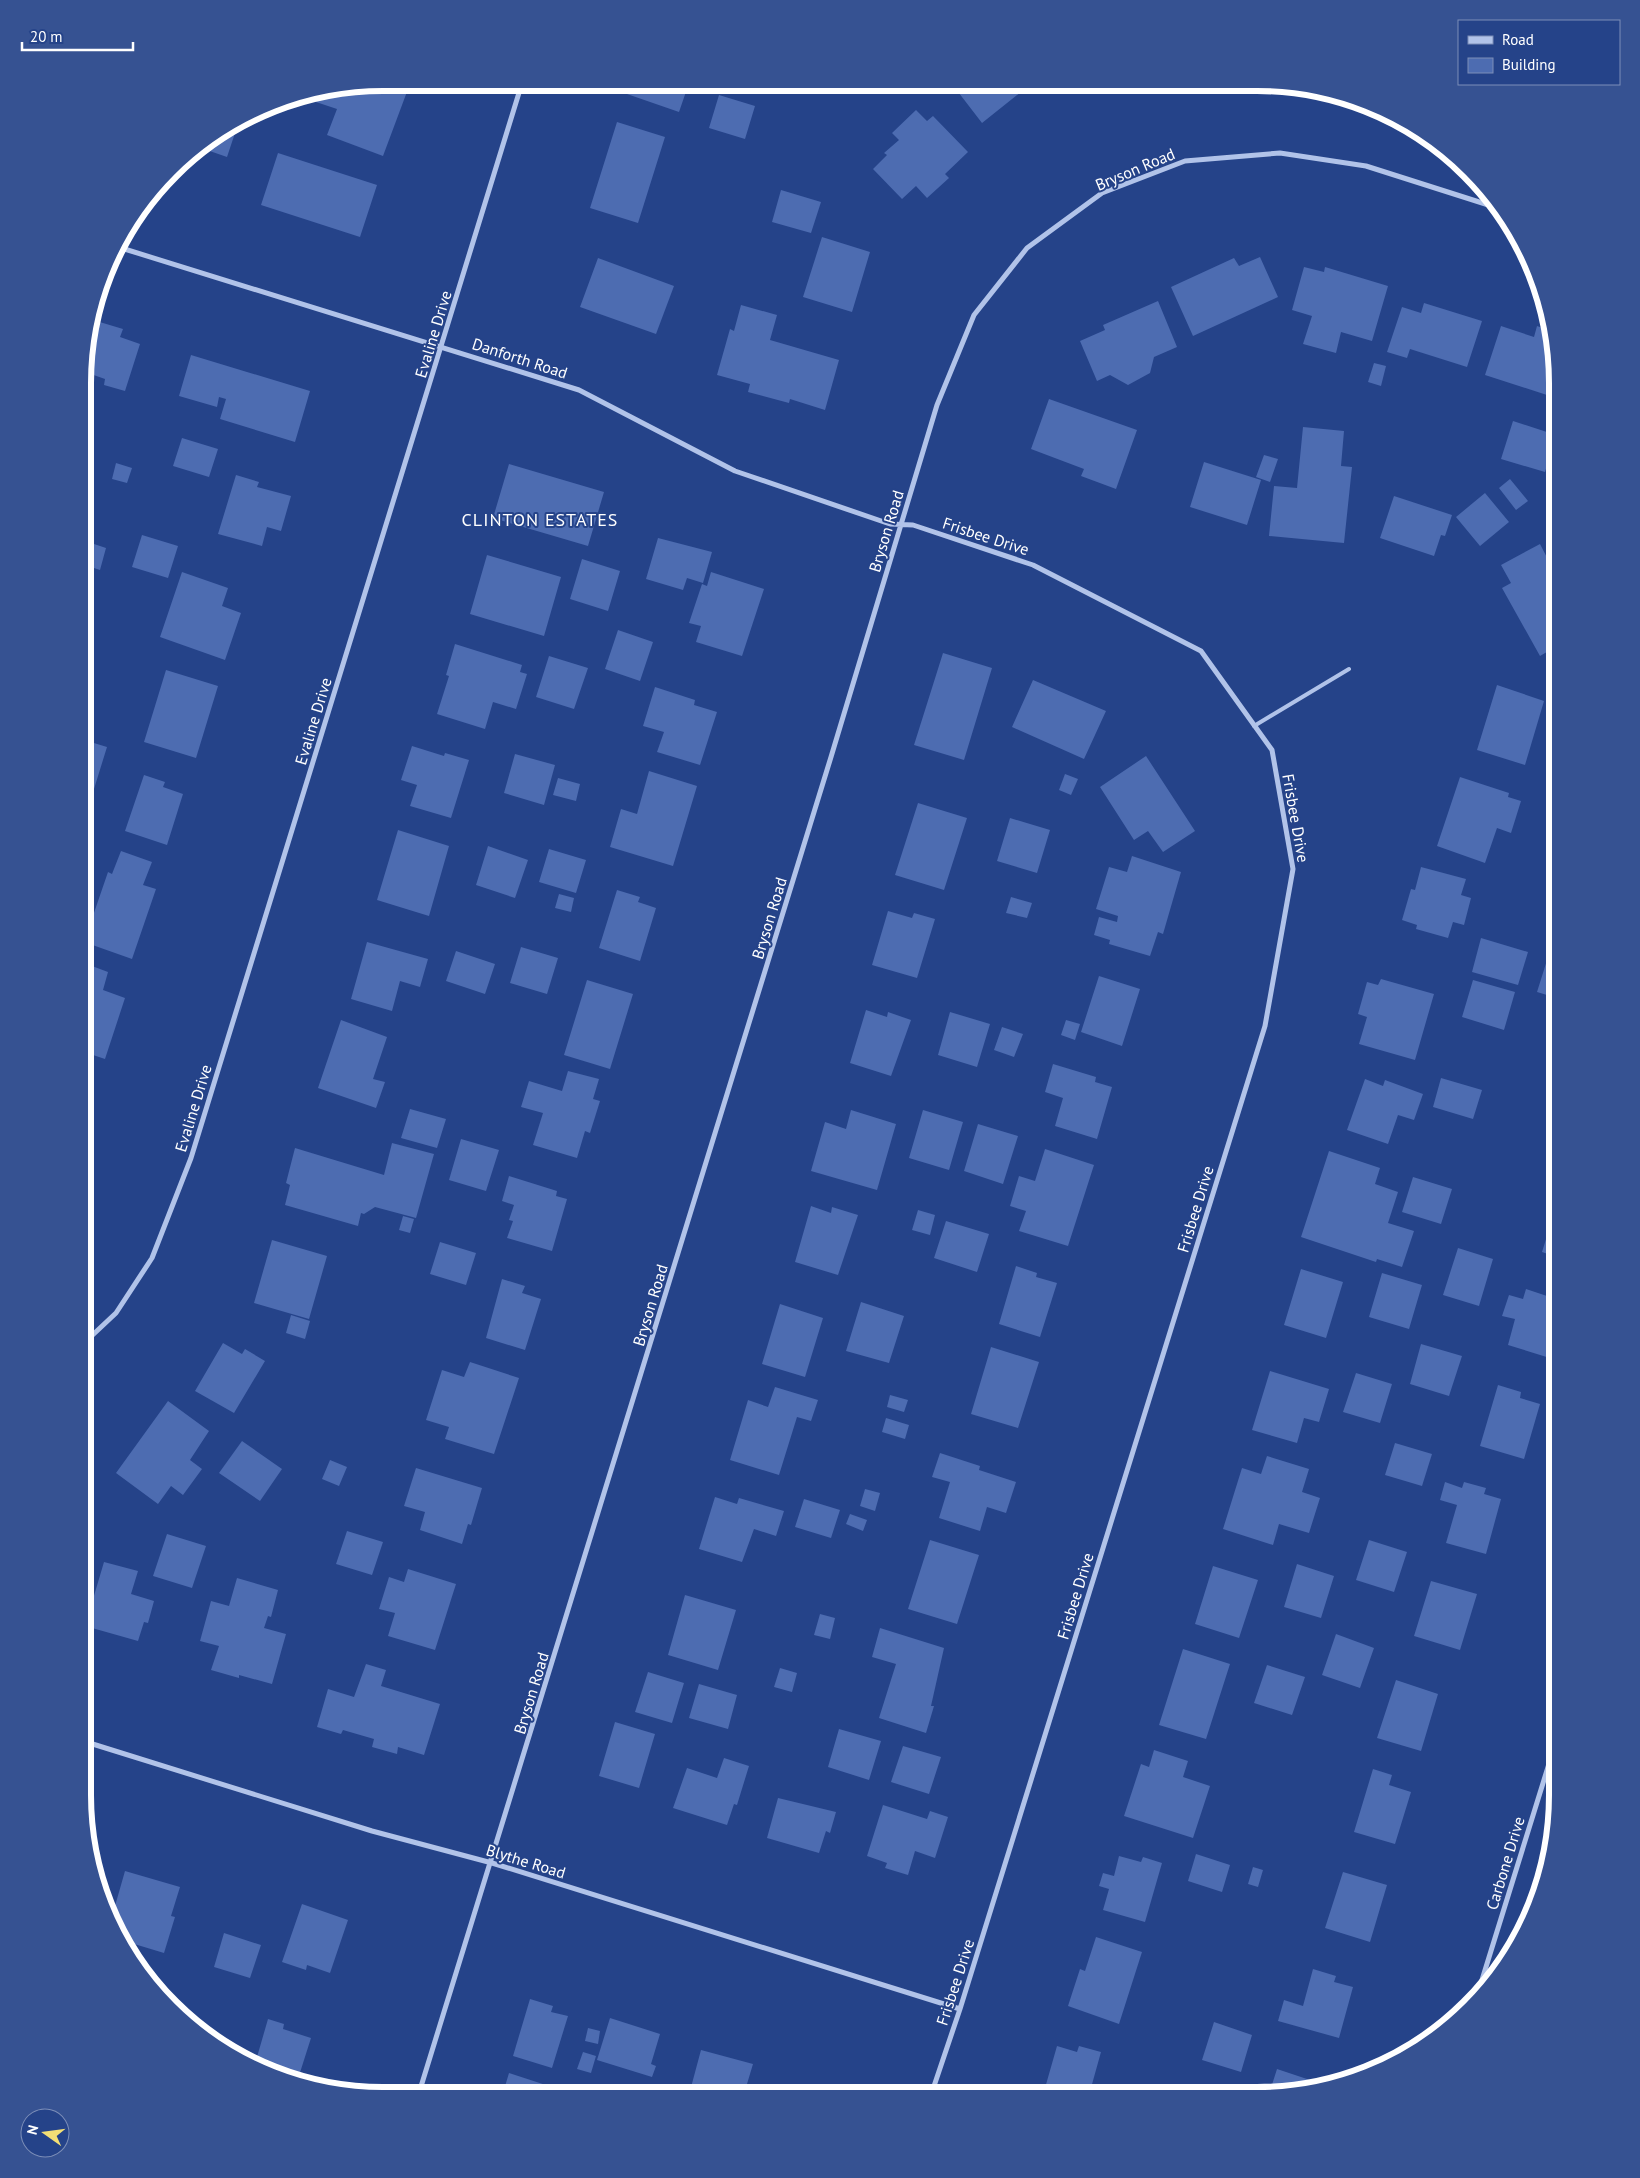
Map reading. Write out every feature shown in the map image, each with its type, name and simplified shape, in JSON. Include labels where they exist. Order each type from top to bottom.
[{"type":"street","name":"Evaline Drive","points":[[91,1336],[116,1313],[152,1258],[191,1158],[520,91]]},
{"type":"street","name":"Bryson Road","points":[[421,2087],[492,1863],[937,404],[974,315],[1027,248],[1102,193],[1185,161],[1280,153],[1366,166],[1489,205]]},
{"type":"street","name":"Danforth Road","points":[[124,249],[579,390],[735,471],[890,524],[901,524]]},
{"type":"street","name":"Frisbee Drive","points":[[901,524],[913,525],[1032,565],[1201,651],[1272,750],[1294,869],[1265,1026],[960,2009],[933,2087]]},
{"type":"street","name":"Blythe Road","points":[[91,1744],[372,1832],[492,1863],[960,2009]]},
{"type":"street","name":"Carbone Drive","points":[[1482,1981],[1549,1764]]},
{"type":"lane","points":[[1254,726],[1349,669]]},
{"type":"building","points":[[407,91],[383,156],[327,135],[337,109],[316,102],[317,99],[345,94]]},
{"type":"building","points":[[628,91],[686,91],[679,112],[627,94]]},
{"type":"building","points":[[957,91],[1022,91],[982,123]]},
{"type":"building","points":[[719,95],[755,106],[745,139],[709,128]]},
{"type":"building","points":[[916,110],[927,121],[933,116],[968,152],[945,174],[949,178],[927,198],[916,186],[902,199],[873,169],[887,155],[884,153],[899,140],[892,133]]},
{"type":"building","points":[[617,122],[665,137],[638,223],[590,208]]},
{"type":"building","points":[[236,131],[227,157],[207,150]]},
{"type":"building","points":[[278,153],[377,185],[360,237],[261,205]]},
{"type":"building","points":[[781,190],[821,202],[811,233],[772,222]]},
{"type":"building","points":[[822,237],[870,252],[852,312],[803,297]]},
{"type":"building","points":[[1260,257],[1278,297],[1193,336],[1171,287],[1234,258],[1239,266]]},
{"type":"building","points":[[598,258],[674,286],[656,334],[580,307]]},
{"type":"building","points":[[1304,267],[1324,272],[1325,267],[1388,286],[1372,341],[1341,332],[1336,353],[1303,344],[1312,316],[1292,310]]},
{"type":"building","points":[[1158,301],[1177,347],[1154,357],[1150,373],[1128,385],[1110,375],[1097,381],[1080,341],[1105,330],[1103,325]]},
{"type":"building","points":[[1424,303],[1482,321],[1467,367],[1410,349],[1407,358],[1387,352],[1402,307],[1421,313]]},
{"type":"building","points":[[741,305],[777,315],[770,340],[839,360],[825,410],[790,399],[789,403],[748,392],[750,384],[717,375],[730,329],[734,331]]},
{"type":"building","points":[[98,321],[123,329],[120,337],[140,344],[125,391],[104,385],[105,379],[91,374]]},
{"type":"building","points":[[1501,326],[1534,337],[1537,326],[1543,328],[1548,364],[1549,396],[1485,375]]},
{"type":"building","points":[[191,355],[310,391],[295,442],[220,419],[226,399],[219,397],[217,407],[179,396]]},
{"type":"building","points":[[1374,363],[1386,366],[1381,386],[1368,382]]},
{"type":"building","points":[[1049,399],[1137,430],[1116,489],[1081,476],[1084,469],[1031,449]]},
{"type":"building","points":[[1513,421],[1549,433],[1549,459],[1545,472],[1501,459]]},
{"type":"building","points":[[1303,427],[1344,431],[1341,466],[1352,467],[1344,543],[1269,536],[1274,486],[1297,488]]},
{"type":"building","points":[[182,438],[218,449],[209,477],[173,466]]},
{"type":"building","points":[[1264,455],[1278,459],[1270,482],[1256,477]]},
{"type":"building","points":[[1204,462],[1261,480],[1247,525],[1190,507]]},
{"type":"building","points":[[116,463],[132,468],[127,483],[112,479]]},
{"type":"building","points":[[509,464],[604,492],[588,546],[493,518]]},
{"type":"building","points":[[236,475],[259,482],[257,487],[291,496],[281,531],[267,527],[262,546],[218,534]]},
{"type":"building","points":[[1510,479],[1528,501],[1516,510],[1499,488]]},
{"type":"building","points":[[1485,493],[1509,522],[1480,546],[1456,517]]},
{"type":"building","points":[[1394,496],[1452,515],[1445,536],[1441,535],[1434,556],[1380,538]]},
{"type":"building","points":[[142,535],[178,546],[168,578],[132,567]]},
{"type":"building","points":[[658,538],[712,552],[703,583],[687,578],[683,590],[646,579]]},
{"type":"building","points":[[91,543],[106,548],[100,570],[91,567]]},
{"type":"building","points":[[1540,544],[1549,561],[1549,651],[1540,656],[1502,588],[1511,583],[1501,565]]},
{"type":"building","points":[[487,555],[561,577],[544,636],[470,614]]},
{"type":"building","points":[[582,559],[620,571],[608,611],[570,599]]},
{"type":"building","points":[[182,572],[228,588],[222,606],[241,613],[225,660],[160,637]]},
{"type":"building","points":[[711,572],[764,589],[742,656],[696,642],[701,626],[689,623],[702,584],[707,586]]},
{"type":"building","points":[[618,630],[653,642],[640,681],[605,669]]},
{"type":"building","points":[[455,644],[522,665],[520,672],[527,674],[516,709],[493,702],[485,729],[437,714],[449,676],[446,675]]},
{"type":"building","points":[[943,653],[992,668],[964,760],[914,745]]},
{"type":"building","points":[[549,656],[588,668],[574,709],[536,697]]},
{"type":"building","points":[[166,670],[218,686],[196,758],[144,742]]},
{"type":"building","points":[[1033,680],[1106,711],[1084,759],[1012,727]]},
{"type":"building","points":[[1497,685],[1544,701],[1525,765],[1477,750]]},
{"type":"building","points":[[655,687],[695,700],[694,705],[717,712],[700,765],[657,752],[664,732],[643,726]]},
{"type":"building","points":[[91,742],[107,747],[94,789],[91,788]]},
{"type":"building","points":[[412,746],[444,756],[445,753],[469,760],[451,818],[410,806],[417,785],[401,780]]},
{"type":"building","points":[[515,754],[555,765],[544,805],[504,793]]},
{"type":"building","points":[[1146,756],[1195,831],[1163,852],[1148,831],[1134,840],[1100,787]]},
{"type":"building","points":[[649,771],[697,786],[673,866],[610,847],[621,809],[637,814]]},
{"type":"building","points":[[1065,774],[1078,779],[1071,795],[1059,790]]},
{"type":"building","points":[[144,775],[165,782],[163,787],[183,794],[167,845],[125,831]]},
{"type":"building","points":[[1460,777],[1509,793],[1508,797],[1521,801],[1511,833],[1497,828],[1485,863],[1437,846]]},
{"type":"building","points":[[558,778],[580,784],[576,801],[553,795]]},
{"type":"building","points":[[918,803],[967,818],[944,890],[895,875]]},
{"type":"building","points":[[1010,818],[1050,830],[1037,873],[997,861]]},
{"type":"building","points":[[398,830],[449,846],[429,916],[377,900]]},
{"type":"building","points":[[91,846],[94,847],[91,860]]},
{"type":"building","points":[[488,846],[528,860],[515,898],[476,885]]},
{"type":"building","points":[[549,849],[586,860],[576,893],[539,882]]},
{"type":"building","points":[[121,851],[152,862],[143,885],[156,889],[132,959],[91,944],[91,922],[108,872],[112,874]]},
{"type":"building","points":[[1132,856],[1181,872],[1163,934],[1158,932],[1150,956],[1109,944],[1110,940],[1094,935],[1099,917],[1117,922],[1118,916],[1096,909],[1109,867],[1127,872]]},
{"type":"building","points":[[1421,867],[1466,879],[1461,895],[1471,898],[1464,925],[1453,922],[1448,938],[1416,929],[1417,925],[1402,920],[1411,889],[1415,890]]},
{"type":"building","points":[[617,890],[640,897],[638,902],[656,908],[640,961],[599,948]]},
{"type":"building","points":[[559,894],[574,898],[571,912],[555,908]]},
{"type":"building","points":[[1011,897],[1032,903],[1027,918],[1006,913]]},
{"type":"building","points":[[888,911],[912,918],[914,913],[935,919],[917,978],[872,965]]},
{"type":"building","points":[[1481,938],[1528,952],[1518,985],[1472,972]]},
{"type":"building","points":[[367,942],[428,959],[420,987],[400,981],[392,1011],[351,999]]},
{"type":"building","points":[[521,947],[558,958],[547,994],[510,983]]},
{"type":"building","points":[[456,951],[495,964],[485,994],[446,981]]},
{"type":"building","points":[[1548,957],[1549,996],[1537,992]]},
{"type":"building","points":[[91,966],[108,972],[103,990],[125,998],[105,1059],[91,1054]]},
{"type":"building","points":[[1099,976],[1140,989],[1122,1046],[1081,1032]]},
{"type":"building","points":[[1381,979],[1434,994],[1415,1060],[1359,1044],[1367,1017],[1358,1014],[1367,982],[1378,985]]},
{"type":"building","points":[[587,980],[633,994],[610,1069],[564,1055]]},
{"type":"building","points":[[1473,980],[1515,992],[1504,1030],[1462,1017]]},
{"type":"building","points":[[866,1010],[887,1017],[888,1012],[911,1020],[891,1076],[850,1063]]},
{"type":"building","points":[[950,1012],[990,1024],[977,1067],[938,1055]]},
{"type":"building","points":[[341,1020],[387,1037],[373,1079],[385,1082],[376,1108],[318,1088]]},
{"type":"building","points":[[1066,1020],[1080,1024],[1075,1040],[1061,1035]]},
{"type":"building","points":[[1002,1027],[1023,1034],[1014,1057],[994,1050]]},
{"type":"building","points":[[1053,1064],[1096,1077],[1095,1082],[1112,1087],[1097,1139],[1055,1126],[1063,1098],[1045,1092]]},
{"type":"building","points":[[568,1071],[599,1079],[593,1099],[600,1101],[590,1133],[585,1131],[577,1158],[533,1145],[543,1113],[521,1107],[529,1081],[562,1091]]},
{"type":"building","points":[[1441,1078],[1482,1090],[1473,1119],[1433,1107]]},
{"type":"building","points":[[1365,1079],[1383,1086],[1385,1080],[1423,1094],[1414,1120],[1398,1115],[1388,1144],[1347,1130]]},
{"type":"building","points":[[410,1109],[446,1119],[437,1148],[401,1138]]},
{"type":"building","points":[[851,1110],[896,1124],[877,1190],[811,1171],[825,1122],[846,1129]]},
{"type":"building","points":[[923,1110],[963,1122],[949,1170],[909,1158]]},
{"type":"building","points":[[978,1124],[1018,1136],[1003,1184],[964,1171]]},
{"type":"building","points":[[461,1139],[499,1150],[486,1191],[449,1180]]},
{"type":"building","points":[[392,1143],[434,1154],[416,1218],[375,1207],[364,1214],[361,1213],[358,1226],[285,1205],[290,1185],[286,1183],[295,1148],[384,1175]]},
{"type":"building","points":[[1045,1149],[1094,1165],[1068,1246],[1019,1231],[1026,1211],[1010,1206],[1019,1176],[1035,1181]]},
{"type":"building","points":[[1329,1151],[1380,1168],[1375,1184],[1398,1192],[1388,1223],[1414,1231],[1402,1267],[1377,1259],[1376,1262],[1301,1237]]},
{"type":"building","points":[[509,1176],[557,1191],[556,1196],[567,1199],[552,1251],[507,1238],[513,1221],[509,1220],[514,1205],[502,1201]]},
{"type":"building","points":[[1413,1177],[1452,1189],[1441,1224],[1402,1212]]},
{"type":"building","points":[[811,1206],[831,1213],[832,1207],[858,1215],[838,1275],[795,1262]]},
{"type":"building","points":[[918,1210],[935,1215],[930,1235],[912,1230]]},
{"type":"building","points":[[403,1216],[414,1219],[410,1233],[399,1230]]},
{"type":"building","points":[[946,1221],[989,1234],[977,1272],[934,1258]]},
{"type":"building","points":[[1549,1230],[1549,1254],[1542,1252]]},
{"type":"building","points":[[272,1240],[327,1256],[309,1319],[254,1303]]},
{"type":"building","points":[[440,1242],[476,1253],[466,1285],[430,1274]]},
{"type":"building","points":[[1458,1248],[1493,1259],[1479,1306],[1443,1295]]},
{"type":"building","points":[[1016,1266],[1037,1273],[1036,1277],[1057,1283],[1040,1337],[999,1324]]},
{"type":"building","points":[[1301,1269],[1343,1282],[1326,1338],[1284,1325]]},
{"type":"building","points":[[1382,1273],[1422,1285],[1409,1329],[1369,1317]]},
{"type":"building","points":[[502,1279],[525,1286],[522,1293],[541,1299],[525,1350],[486,1338]]},
{"type":"building","points":[[1526,1289],[1549,1297],[1549,1358],[1508,1345],[1515,1319],[1502,1316],[1509,1295],[1523,1299]]},
{"type":"building","points":[[861,1302],[904,1316],[889,1363],[846,1351]]},
{"type":"building","points":[[780,1304],[823,1318],[805,1377],[762,1364]]},
{"type":"building","points":[[291,1315],[310,1321],[305,1339],[286,1333]]},
{"type":"building","points":[[223,1343],[242,1354],[245,1349],[265,1361],[234,1413],[195,1391]]},
{"type":"building","points":[[1421,1344],[1462,1356],[1449,1396],[1410,1384]]},
{"type":"building","points":[[991,1347],[1039,1362],[1018,1428],[971,1414]]},
{"type":"building","points":[[470,1362],[519,1378],[494,1454],[445,1439],[449,1427],[426,1420],[442,1370],[464,1377]]},
{"type":"building","points":[[1270,1371],[1329,1389],[1319,1422],[1304,1418],[1297,1443],[1252,1430]]},
{"type":"building","points":[[1356,1373],[1392,1384],[1380,1423],[1343,1412]]},
{"type":"building","points":[[1498,1385],[1521,1392],[1520,1398],[1540,1404],[1524,1459],[1480,1446]]},
{"type":"building","points":[[775,1387],[818,1400],[811,1421],[797,1417],[779,1475],[730,1460],[748,1400],[768,1407]]},
{"type":"building","points":[[890,1395],[908,1400],[904,1412],[887,1407]]},
{"type":"building","points":[[168,1401],[209,1431],[190,1460],[202,1469],[183,1495],[171,1486],[158,1504],[116,1473]]},
{"type":"building","points":[[886,1418],[909,1425],[905,1439],[882,1432]]},
{"type":"building","points":[[242,1441],[282,1469],[260,1501],[219,1473]]},
{"type":"building","points":[[1395,1443],[1432,1454],[1422,1486],[1385,1475]]},
{"type":"building","points":[[940,1453],[980,1466],[979,1470],[1016,1482],[1006,1513],[987,1507],[980,1531],[939,1518],[950,1482],[932,1477]]},
{"type":"building","points":[[1267,1456],[1309,1469],[1302,1492],[1320,1498],[1309,1533],[1279,1524],[1273,1545],[1223,1529],[1242,1468],[1261,1474]]},
{"type":"building","points":[[330,1460],[347,1467],[339,1486],[322,1479]]},
{"type":"building","points":[[416,1468],[482,1488],[471,1525],[468,1524],[462,1544],[420,1530],[425,1512],[404,1506]]},
{"type":"building","points":[[1445,1482],[1462,1488],[1464,1482],[1486,1488],[1484,1494],[1501,1499],[1486,1554],[1446,1543],[1457,1505],[1440,1500]]},
{"type":"building","points":[[865,1489],[880,1493],[875,1511],[860,1506]]},
{"type":"building","points":[[715,1497],[737,1504],[739,1498],[784,1511],[776,1536],[754,1529],[742,1562],[699,1549]]},
{"type":"building","points":[[804,1499],[840,1510],[831,1538],[795,1527]]},
{"type":"building","points":[[850,1514],[867,1520],[863,1531],[846,1524]]},
{"type":"building","points":[[347,1531],[383,1542],[372,1575],[336,1564]]},
{"type":"building","points":[[167,1534],[206,1546],[192,1588],[153,1576]]},
{"type":"building","points":[[930,1540],[979,1555],[957,1624],[908,1609]]},
{"type":"building","points":[[1369,1540],[1407,1552],[1394,1592],[1356,1580]]},
{"type":"building","points":[[104,1562],[138,1571],[131,1594],[154,1601],[148,1623],[144,1622],[138,1641],[91,1628],[91,1606]]},
{"type":"building","points":[[1297,1564],[1334,1576],[1321,1618],[1284,1607]]},
{"type":"building","points":[[1213,1566],[1258,1580],[1239,1638],[1195,1624]]},
{"type":"building","points":[[408,1569],[456,1584],[435,1650],[388,1636],[395,1613],[379,1609],[389,1577],[404,1582]]},
{"type":"building","points":[[237,1578],[278,1590],[271,1617],[268,1616],[264,1628],[286,1634],[272,1684],[239,1675],[239,1678],[211,1670],[219,1646],[200,1641],[211,1601],[229,1606]]},
{"type":"building","points":[[1431,1581],[1477,1594],[1460,1650],[1414,1636]]},
{"type":"building","points":[[685,1595],[736,1610],[718,1670],[668,1655]]},
{"type":"building","points":[[820,1614],[835,1618],[830,1639],[814,1635]]},
{"type":"building","points":[[880,1628],[944,1648],[931,1706],[934,1706],[926,1733],[879,1718],[896,1664],[872,1657]]},
{"type":"building","points":[[1336,1634],[1374,1648],[1360,1688],[1322,1675]]},
{"type":"building","points":[[1183,1649],[1230,1664],[1206,1739],[1159,1725]]},
{"type":"building","points":[[366,1664],[386,1670],[381,1686],[440,1704],[424,1755],[398,1747],[397,1754],[372,1747],[374,1739],[343,1730],[341,1734],[317,1727],[328,1689],[354,1697]]},
{"type":"building","points":[[1267,1665],[1305,1677],[1292,1715],[1254,1703]]},
{"type":"building","points":[[780,1668],[797,1673],[792,1692],[774,1687]]},
{"type":"building","points":[[648,1672],[684,1683],[672,1723],[635,1712]]},
{"type":"building","points":[[1396,1680],[1438,1694],[1421,1751],[1377,1738]]},
{"type":"building","points":[[699,1684],[737,1695],[728,1729],[689,1718]]},
{"type":"building","points":[[615,1722],[655,1734],[639,1788],[599,1776]]},
{"type":"building","points":[[839,1729],[881,1741],[869,1780],[828,1767]]},
{"type":"building","points":[[903,1746],[941,1757],[929,1794],[891,1782]]},
{"type":"building","points":[[1154,1750],[1188,1761],[1183,1777],[1210,1786],[1193,1838],[1124,1816],[1141,1764],[1149,1767]]},
{"type":"building","points":[[724,1758],[749,1766],[737,1805],[734,1804],[727,1825],[673,1808],[687,1768],[717,1778]]},
{"type":"building","points":[[1373,1769],[1392,1775],[1389,1785],[1411,1792],[1395,1844],[1354,1832]]},
{"type":"building","points":[[778,1798],[836,1812],[830,1833],[826,1831],[819,1853],[767,1838]]},
{"type":"building","points":[[883,1805],[927,1819],[930,1811],[948,1817],[935,1858],[915,1851],[908,1875],[885,1868],[887,1863],[867,1856]]},
{"type":"building","points":[[1196,1854],[1230,1865],[1222,1892],[1188,1881]]},
{"type":"building","points":[[1119,1856],[1141,1862],[1143,1857],[1162,1863],[1145,1922],[1103,1910],[1109,1889],[1099,1886],[1103,1873],[1114,1876]]},
{"type":"building","points":[[1253,1867],[1263,1870],[1258,1887],[1248,1884]]},
{"type":"building","points":[[125,1871],[180,1887],[171,1916],[175,1917],[164,1953],[131,1943],[114,1909]]},
{"type":"building","points":[[1343,1872],[1387,1885],[1370,1942],[1325,1928]]},
{"type":"building","points":[[302,1904],[348,1920],[330,1973],[307,1965],[306,1970],[282,1962]]},
{"type":"building","points":[[224,1933],[261,1945],[250,1978],[214,1967]]},
{"type":"building","points":[[1096,1937],[1142,1952],[1119,2024],[1068,2006],[1080,1969],[1085,1971]]},
{"type":"building","points":[[1313,1969],[1336,1976],[1334,1982],[1353,1987],[1339,2038],[1278,2021],[1284,2000],[1303,2006]]},
{"type":"building","points":[[530,1999],[553,2006],[551,2012],[568,2016],[552,2068],[513,2056]]},
{"type":"building","points":[[610,2018],[660,2034],[651,2064],[656,2066],[652,2077],[597,2060]]},
{"type":"building","points":[[268,2019],[284,2024],[283,2029],[311,2038],[299,2074],[257,2058]]},
{"type":"building","points":[[1214,2022],[1252,2035],[1241,2072],[1202,2060]]},
{"type":"building","points":[[588,2028],[600,2031],[598,2044],[585,2041]]},
{"type":"building","points":[[1057,2046],[1077,2052],[1079,2046],[1101,2052],[1091,2087],[1045,2087]]},
{"type":"building","points":[[701,2050],[753,2064],[747,2084],[751,2087],[691,2087]]},
{"type":"building","points":[[583,2052],[596,2056],[591,2073],[577,2069]]},
{"type":"building","points":[[1277,2069],[1313,2081],[1295,2084],[1271,2086]]},
{"type":"building","points":[[509,2073],[552,2087],[505,2087]]},
{"type":"district","name":"CLINTON ESTATES","points":[[540,520]]}]
